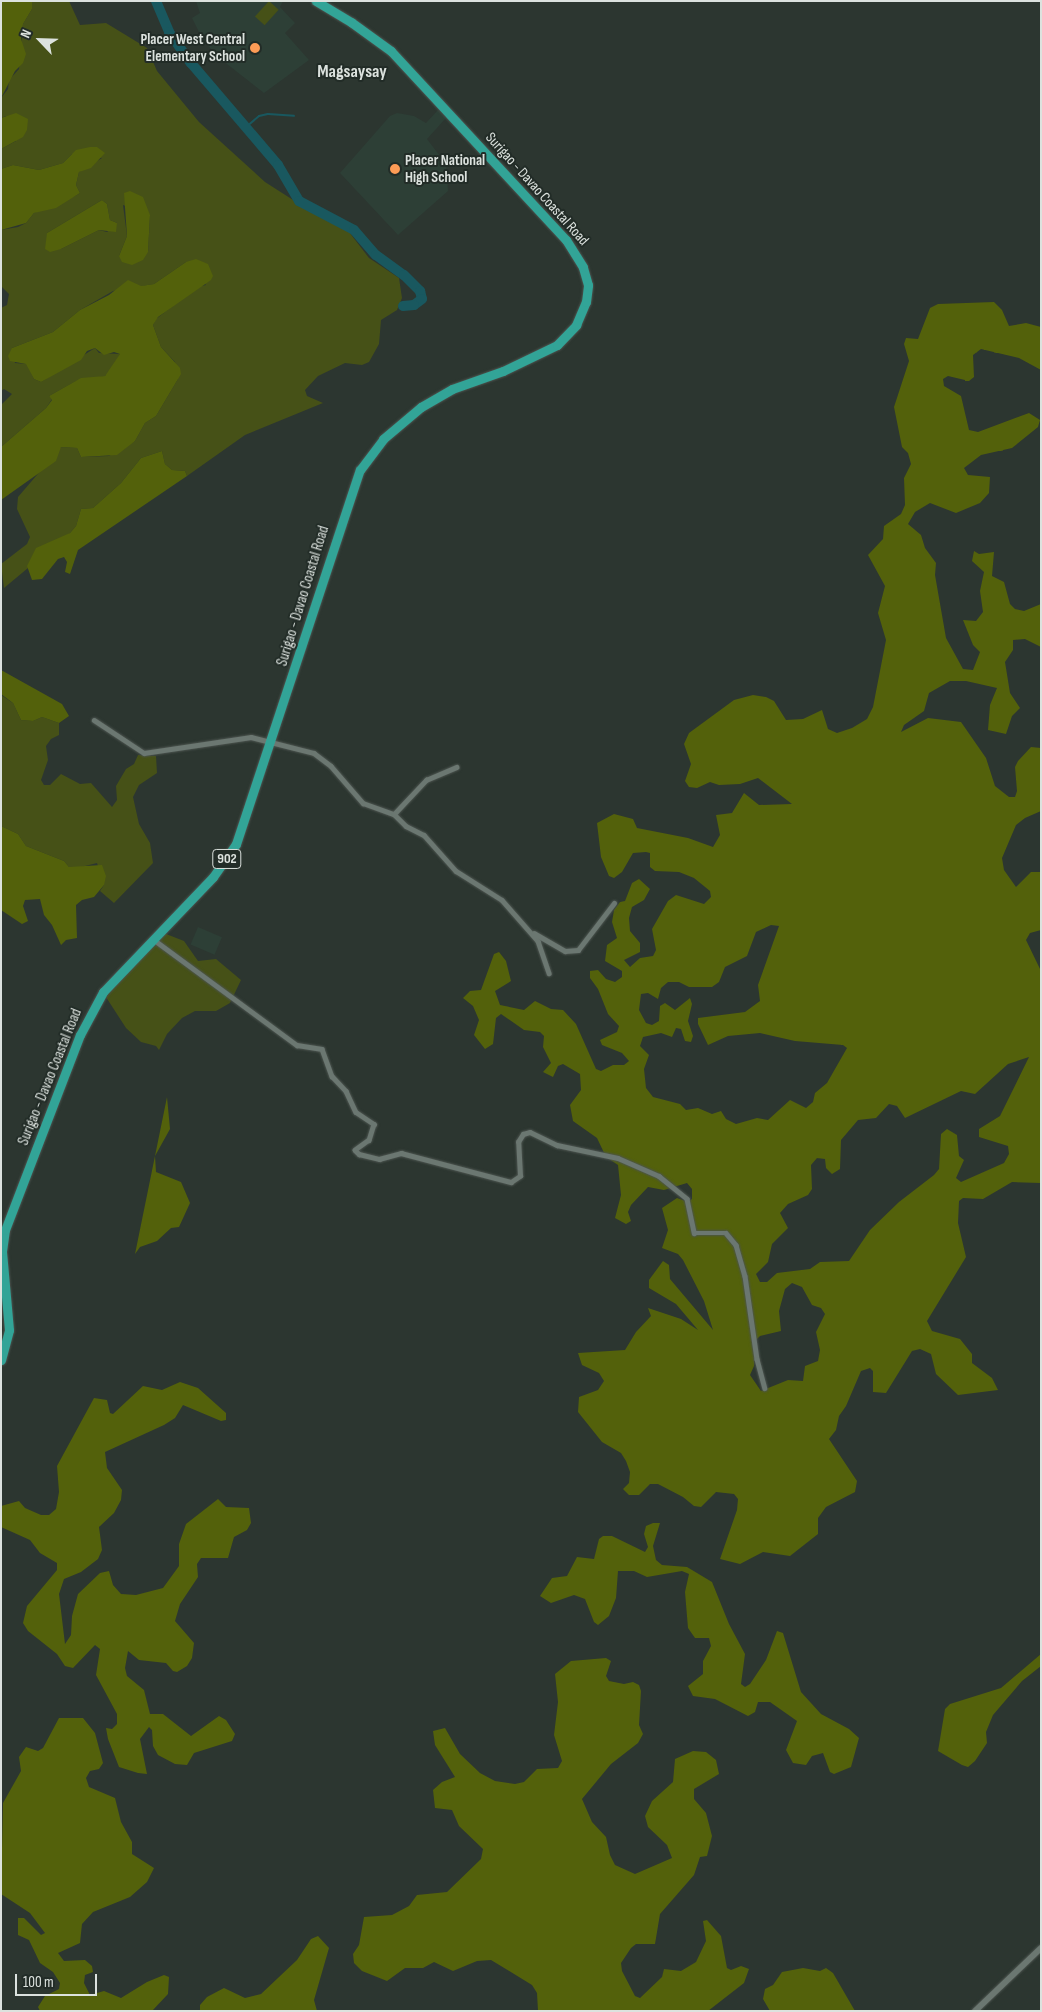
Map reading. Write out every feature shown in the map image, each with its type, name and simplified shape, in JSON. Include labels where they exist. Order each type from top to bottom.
[{"type":"highway","name":"Surigao - Davao Coastal Road","points":[[1,1360],[9,1330],[2,1251],[11,1211],[86,1020],[103,992],[230,855],[245,822],[360,470],[383,439],[408,416],[447,392],[502,371],[551,348],[568,335],[586,302],[586,275],[580,258],[566,240],[449,111],[391,51],[351,22],[316,1]]},
{"type":"street","points":[[94,720],[133,748],[147,753],[241,737],[271,740],[304,748],[314,753],[331,766],[363,803],[394,814],[406,826],[427,838],[456,872],[497,895],[531,930],[542,948],[549,973]]},
{"type":"street","points":[[394,814],[426,780],[456,767]]},
{"type":"street","points":[[531,930],[565,951],[573,951],[583,946],[614,903]]},
{"type":"street","points":[[154,939],[297,1045],[322,1049],[332,1076],[346,1091],[356,1112],[374,1124],[369,1140],[355,1150],[359,1154],[379,1159],[401,1153],[511,1182],[520,1176],[518,1142],[523,1134],[530,1132],[557,1145],[618,1158],[660,1176],[688,1199],[694,1232],[726,1233],[736,1245],[745,1276],[757,1359],[765,1388]]},
{"type":"street","points":[[975,2011],[1041,1948]]},
{"type":"shaded area","name":"Placer West Central Elementary School","points":[[196,1],[283,1],[280,7],[295,23],[285,33],[309,60],[264,93],[218,57],[203,40],[192,18],[200,13]]},
{"type":"shaded area","name":"Placer National High School","points":[[438,110],[446,118],[427,139],[446,164],[448,191],[398,235],[340,173],[390,116],[397,113],[414,116],[426,123]]},
{"type":"shaded area","points":[[198,927],[222,937],[215,955],[191,944]]},
{"type":"green space","points":[[1,1],[32,1],[32,9],[23,24],[21,39],[26,54],[23,63],[15,71],[1,98]]},
{"type":"green space","points":[[32,1],[69,1],[80,25],[106,23],[147,48],[157,71],[199,122],[265,182],[315,214],[346,228],[369,258],[399,278],[402,298],[397,310],[381,320],[379,344],[369,362],[362,365],[345,363],[318,376],[305,390],[307,396],[323,403],[245,435],[187,476],[185,471],[172,470],[165,464],[162,451],[141,458],[121,483],[93,508],[81,509],[76,526],[70,533],[4,588],[1,564],[27,544],[30,537],[17,509],[18,497],[61,447],[77,448],[81,457],[109,456],[135,441],[145,423],[156,416],[178,379],[175,362],[161,347],[153,325],[156,319],[197,287],[206,285],[186,262],[154,284],[113,291],[80,310],[53,332],[12,348],[15,363],[27,364],[34,379],[41,382],[95,348],[99,353],[120,354],[119,360],[105,376],[76,381],[49,396],[52,399],[46,408],[1,447],[1,405],[12,394],[4,389],[1,391],[1,308],[7,305],[9,294],[1,286],[1,230],[18,227],[26,223],[34,213],[80,193],[76,185],[79,172],[102,158],[72,154],[63,163],[39,170],[13,165],[1,169],[1,149],[16,141],[6,116],[1,118],[1,98],[8,89],[9,80],[19,69],[23,24],[32,9]],"holes":[[[102,200],[107,204],[110,220],[117,223],[107,232],[99,230],[61,249],[47,233]],[[123,205],[150,215],[148,252],[119,256],[127,236]]]},
{"type":"green space","points":[[269,1],[279,10],[265,25],[255,17]]},
{"type":"green space","points":[[16,113],[28,119],[27,130],[23,137],[1,149],[1,118]]},
{"type":"green space","points":[[97,147],[105,153],[91,168],[79,172],[76,185],[80,193],[56,208],[34,213],[26,223],[1,230],[1,169],[13,165],[39,170],[63,163],[76,150]]},
{"type":"green space","points":[[130,191],[143,197],[150,215],[148,252],[143,260],[132,265],[122,262],[119,256],[127,236],[124,193]]},
{"type":"green space","points":[[102,200],[107,204],[110,220],[117,223],[116,232],[99,230],[61,249],[50,252],[45,249],[47,233]]},
{"type":"green space","points":[[196,259],[208,264],[213,276],[211,280],[158,317],[153,325],[161,347],[180,368],[181,374],[156,416],[145,423],[135,441],[117,455],[81,457],[77,448],[61,447],[56,461],[1,500],[1,447],[46,408],[52,400],[49,396],[81,378],[105,376],[120,354],[114,352],[104,355],[95,348],[87,351],[81,360],[41,382],[34,379],[26,364],[10,361],[8,356],[12,348],[53,332],[80,310],[109,295],[128,280],[141,286],[154,284],[186,262]]},
{"type":"green space","points":[[994,302],[1002,310],[1009,326],[1026,323],[1041,327],[1041,370],[1019,358],[981,349],[973,355],[974,377],[969,381],[948,376],[943,379],[944,386],[961,396],[969,430],[978,432],[1029,413],[1040,420],[1038,427],[1012,448],[981,455],[964,468],[968,475],[990,477],[989,493],[980,503],[956,513],[930,503],[915,512],[908,524],[921,535],[925,548],[936,563],[935,575],[946,638],[963,669],[973,670],[980,652],[973,645],[963,620],[976,621],[983,612],[980,591],[984,572],[972,561],[974,551],[979,554],[994,552],[992,576],[1004,582],[1010,604],[1015,609],[1024,611],[1041,604],[1041,647],[1025,639],[1013,640],[1013,650],[1005,662],[1010,693],[1020,708],[1012,716],[1006,734],[988,730],[990,705],[997,688],[966,681],[950,681],[929,693],[924,711],[904,725],[901,732],[928,718],[961,722],[986,758],[995,786],[1009,797],[1015,797],[1017,791],[1015,767],[1018,761],[1031,747],[1041,748],[1041,811],[1025,818],[1016,825],[1002,858],[1004,870],[1016,887],[1031,872],[1041,872],[1041,930],[1030,933],[1026,940],[1041,971],[1041,1183],[1012,1182],[983,1199],[963,1198],[959,1201],[958,1223],[966,1257],[927,1321],[932,1331],[960,1339],[972,1354],[972,1363],[992,1378],[998,1390],[958,1395],[936,1374],[931,1354],[920,1349],[912,1351],[886,1393],[873,1392],[873,1371],[870,1368],[861,1371],[846,1406],[839,1416],[836,1430],[829,1439],[857,1481],[855,1492],[826,1507],[818,1518],[818,1534],[790,1556],[763,1552],[740,1564],[720,1559],[737,1510],[738,1499],[734,1494],[716,1492],[701,1507],[694,1506],[683,1497],[658,1484],[650,1484],[639,1495],[629,1495],[623,1489],[629,1483],[630,1472],[626,1461],[621,1453],[602,1442],[578,1412],[579,1397],[598,1390],[604,1381],[599,1373],[582,1365],[578,1353],[625,1350],[636,1332],[651,1316],[648,1308],[681,1319],[698,1330],[676,1304],[649,1288],[649,1280],[663,1261],[669,1265],[670,1279],[713,1330],[704,1301],[683,1260],[678,1254],[662,1248],[668,1230],[662,1208],[677,1198],[688,1202],[692,1199],[692,1189],[687,1183],[664,1190],[648,1187],[631,1205],[628,1212],[631,1221],[626,1224],[615,1218],[621,1195],[618,1165],[606,1157],[597,1138],[573,1121],[570,1105],[581,1090],[580,1074],[563,1064],[558,1066],[553,1077],[543,1072],[551,1063],[543,1047],[544,1036],[540,1032],[524,1030],[501,1014],[496,1018],[493,1044],[485,1049],[474,1035],[479,1020],[473,1006],[463,998],[470,991],[481,990],[494,954],[499,952],[506,961],[511,981],[495,991],[500,1005],[524,1010],[535,1001],[551,1009],[563,1010],[576,1024],[596,1069],[601,1071],[613,1065],[624,1065],[629,1061],[622,1053],[602,1045],[600,1040],[617,1032],[619,1026],[608,1014],[598,989],[590,978],[590,971],[598,970],[606,979],[615,982],[622,977],[622,971],[605,961],[607,945],[617,938],[612,922],[614,910],[620,902],[625,901],[632,883],[639,879],[650,889],[644,900],[632,907],[629,918],[630,931],[640,943],[640,952],[624,960],[630,967],[640,958],[653,956],[656,950],[652,929],[668,901],[676,895],[704,904],[711,897],[710,891],[694,878],[679,872],[655,871],[650,867],[650,853],[646,852],[633,853],[622,872],[614,878],[609,876],[601,857],[597,823],[614,814],[633,819],[637,828],[688,838],[713,847],[720,835],[716,815],[732,813],[744,793],[759,805],[792,804],[758,778],[740,784],[719,785],[710,782],[697,788],[689,787],[685,781],[691,764],[684,744],[689,733],[734,700],[753,695],[766,697],[774,701],[786,720],[803,719],[822,710],[828,729],[837,733],[852,728],[867,719],[873,707],[886,640],[878,613],[885,586],[868,555],[883,539],[884,526],[901,514],[905,505],[904,478],[911,464],[908,453],[902,447],[894,407],[909,361],[904,344],[906,338],[918,339],[930,308],[938,304]],"holes":[[[771,925],[779,926],[758,985],[760,1001],[745,1012],[698,1018],[698,1024],[708,1045],[728,1036],[760,1033],[795,1041],[843,1045],[847,1048],[827,1083],[815,1093],[813,1102],[806,1108],[790,1100],[768,1120],[757,1118],[736,1124],[726,1119],[721,1111],[712,1114],[698,1108],[686,1110],[680,1104],[653,1097],[646,1088],[644,1069],[649,1055],[640,1046],[643,1037],[661,1033],[672,1037],[676,1028],[681,1029],[685,1041],[691,1042],[693,1036],[688,1021],[692,1004],[690,998],[675,1010],[665,1003],[660,1006],[659,1021],[652,1025],[646,1023],[639,1010],[641,994],[648,993],[658,999],[661,988],[668,982],[679,982],[689,987],[712,987],[719,982],[725,967],[747,956],[756,932]],[[1029,1057],[1000,1116],[979,1129],[979,1137],[1008,1146],[1009,1154],[1004,1163],[961,1182],[956,1178],[964,1160],[959,1156],[957,1135],[947,1129],[941,1134],[939,1169],[899,1202],[870,1230],[849,1261],[820,1262],[810,1269],[777,1273],[767,1282],[760,1282],[756,1274],[768,1262],[772,1244],[788,1228],[780,1213],[788,1204],[808,1195],[812,1189],[811,1165],[817,1158],[825,1159],[826,1168],[832,1174],[840,1169],[841,1140],[858,1120],[876,1118],[889,1104],[897,1106],[905,1118],[961,1091],[975,1094],[1008,1064]],[[792,1283],[802,1287],[812,1305],[821,1308],[825,1314],[816,1332],[820,1350],[818,1361],[805,1366],[803,1381],[788,1380],[761,1391],[750,1375],[754,1366],[756,1340],[760,1336],[781,1331],[779,1311],[785,1289]]]},
{"type":"green space","points":[[162,451],[165,464],[172,470],[185,471],[187,476],[78,550],[70,574],[65,572],[67,562],[64,557],[58,559],[42,579],[32,580],[27,566],[36,548],[70,533],[76,526],[81,509],[93,508],[121,483],[141,458]]},
{"type":"green space","points":[[1,670],[62,704],[69,716],[59,723],[42,717],[33,721],[21,720],[13,703],[1,694]]},
{"type":"green space","points":[[1,695],[13,703],[21,720],[33,721],[42,717],[59,723],[59,735],[51,739],[46,746],[48,760],[41,780],[44,785],[50,785],[61,774],[80,784],[91,783],[112,807],[117,800],[116,786],[126,769],[134,764],[138,755],[156,756],[157,773],[139,785],[133,797],[139,824],[150,843],[153,863],[114,903],[100,891],[104,885],[97,863],[77,868],[69,867],[64,861],[26,846],[18,834],[1,826]]},
{"type":"green space","points":[[1,826],[18,834],[26,846],[64,861],[69,867],[102,865],[106,876],[104,885],[94,897],[82,900],[76,905],[77,938],[66,940],[61,945],[52,925],[44,915],[40,899],[25,900],[23,906],[28,921],[22,924],[1,910]]},
{"type":"green space","points":[[161,932],[184,941],[198,961],[216,959],[241,980],[230,1003],[216,1011],[195,1011],[182,1018],[167,1034],[159,1050],[156,1046],[141,1042],[126,1028],[104,994]]},
{"type":"green space","points":[[167,1097],[170,1129],[155,1156],[156,1172],[181,1182],[190,1203],[179,1227],[171,1228],[157,1241],[140,1247],[135,1254]]},
{"type":"green space","points":[[180,1382],[198,1388],[226,1413],[226,1420],[221,1421],[183,1405],[175,1418],[164,1425],[105,1452],[107,1468],[122,1490],[121,1500],[114,1513],[99,1527],[102,1550],[98,1559],[81,1572],[64,1579],[59,1594],[65,1644],[71,1635],[72,1616],[78,1594],[100,1573],[109,1571],[113,1585],[121,1594],[136,1595],[163,1588],[179,1566],[179,1544],[186,1524],[218,1499],[226,1507],[249,1508],[251,1523],[247,1530],[234,1537],[228,1558],[201,1558],[197,1564],[198,1577],[180,1604],[175,1621],[194,1643],[192,1658],[187,1666],[177,1672],[173,1671],[166,1663],[139,1660],[128,1651],[125,1668],[127,1676],[144,1690],[150,1714],[163,1714],[191,1736],[219,1716],[226,1720],[235,1734],[232,1741],[194,1753],[187,1765],[175,1764],[158,1755],[153,1746],[152,1730],[149,1727],[140,1739],[147,1774],[119,1767],[108,1739],[106,1728],[112,1729],[117,1724],[117,1714],[96,1675],[100,1649],[95,1645],[73,1668],[65,1666],[57,1654],[28,1631],[23,1623],[27,1606],[57,1570],[57,1563],[40,1553],[30,1540],[1,1527],[1,1506],[19,1501],[25,1508],[41,1515],[49,1515],[56,1509],[59,1492],[57,1466],[94,1398],[107,1400],[110,1413],[113,1414],[143,1386],[162,1390]]},
{"type":"green space","points":[[660,1523],[653,1546],[656,1560],[662,1565],[687,1567],[712,1582],[729,1624],[745,1654],[741,1684],[745,1687],[750,1684],[766,1660],[777,1631],[783,1633],[801,1692],[821,1714],[849,1729],[859,1738],[851,1767],[834,1774],[830,1772],[823,1753],[812,1756],[806,1765],[793,1763],[786,1750],[797,1721],[770,1702],[758,1702],[755,1712],[748,1716],[715,1699],[693,1696],[688,1686],[703,1674],[703,1661],[711,1646],[709,1638],[695,1638],[688,1628],[685,1592],[689,1574],[682,1571],[647,1577],[634,1571],[618,1571],[616,1598],[609,1616],[598,1625],[594,1622],[585,1599],[574,1595],[551,1603],[540,1596],[552,1578],[567,1576],[577,1557],[594,1559],[599,1539],[603,1536],[612,1536],[645,1552],[648,1547],[644,1534],[646,1526]]},
{"type":"green space","points":[[1041,1654],[1041,1666],[1022,1681],[993,1715],[986,1732],[987,1743],[975,1761],[968,1767],[938,1751],[945,1709],[950,1704],[1001,1688]]},
{"type":"green space","points":[[606,1658],[611,1661],[606,1676],[609,1681],[624,1684],[633,1682],[639,1685],[641,1691],[639,1725],[643,1734],[638,1743],[611,1764],[582,1799],[592,1822],[606,1837],[610,1855],[615,1865],[635,1874],[672,1858],[667,1845],[648,1827],[645,1816],[652,1801],[673,1782],[675,1759],[693,1751],[706,1752],[716,1760],[719,1774],[694,1789],[694,1799],[706,1813],[712,1836],[707,1856],[700,1857],[694,1875],[660,1914],[655,1944],[636,1944],[631,1948],[621,1963],[622,1971],[635,1996],[640,1998],[662,1977],[664,1969],[681,1971],[696,1962],[706,1941],[703,1921],[707,1920],[721,1936],[727,1968],[731,1970],[741,1966],[749,1969],[744,1983],[708,2011],[538,2011],[537,1993],[532,1985],[491,1960],[477,1961],[453,1971],[434,1962],[423,1968],[405,1968],[387,1981],[362,1971],[354,1963],[353,1954],[359,1945],[364,1917],[392,1915],[409,1906],[417,1895],[447,1892],[481,1859],[483,1849],[459,1826],[452,1810],[435,1808],[433,1790],[442,1782],[455,1777],[435,1745],[433,1731],[445,1728],[460,1754],[480,1773],[495,1781],[515,1784],[524,1782],[537,1769],[558,1768],[562,1761],[554,1735],[558,1702],[555,1674],[571,1661]]},
{"type":"green space","points":[[59,1718],[83,1718],[95,1733],[103,1763],[99,1769],[90,1771],[86,1778],[89,1787],[115,1798],[121,1822],[132,1842],[132,1854],[154,1868],[147,1882],[130,1897],[93,1912],[82,1924],[80,1943],[58,1953],[64,1961],[85,1960],[92,1966],[93,1972],[85,1975],[84,1983],[90,1995],[104,1991],[121,1998],[147,1982],[164,1975],[169,1977],[168,1994],[152,2011],[40,2011],[38,2007],[45,1996],[59,1989],[60,1983],[53,1972],[40,1963],[29,1940],[18,1935],[18,1918],[24,1918],[41,1935],[45,1933],[30,1913],[1,1894],[3,1803],[21,1771],[19,1757],[26,1747],[38,1751],[43,1748]]},
{"type":"green space","points":[[318,1936],[329,1948],[314,2000],[317,2011],[200,2011],[200,2005],[207,1997],[224,1988],[245,1998],[261,1994],[297,1960],[311,1939]]},
{"type":"green space","points":[[803,1968],[820,1971],[826,1968],[833,1973],[855,2011],[770,2011],[763,1999],[765,1989],[773,1985],[782,1972]]},
{"type":"waterway","points":[[156,1],[169,32],[191,63],[278,165],[299,201],[354,230],[376,255],[404,275],[420,291],[422,299],[414,305],[403,306]]},
{"type":"waterway","points":[[246,127],[259,116],[268,114],[294,116]]},
{"type":"place","name":"Placer West Central Elementary School","points":[[255,48]]},
{"type":"place","name":"Placer National High School","points":[[395,169]]},
{"type":"district","name":"Magsaysay","points":[[352,72]]}]
